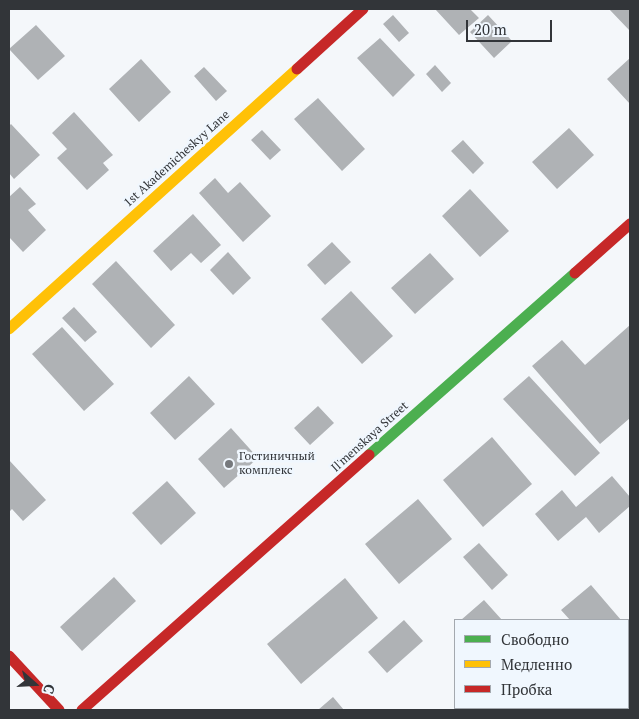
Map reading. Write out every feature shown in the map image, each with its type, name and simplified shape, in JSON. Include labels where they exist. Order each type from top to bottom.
[{"type":"main road","name":"1st Akademicheskyy Lane","points":[[9,329],[363,9]]},
{"type":"main road","name":"Il'menskaya Street","points":[[82,710],[630,224]]},
{"type":"main road","points":[[9,656],[59,710]]},
{"type":"building","points":[[435,9],[470,9],[479,18],[459,35]]},
{"type":"building","points":[[609,9],[630,9],[630,31]]},
{"type":"building","points":[[393,15],[409,33],[399,42],[383,24]]},
{"type":"building","points":[[488,15],[512,41],[494,58],[470,32]]},
{"type":"building","points":[[36,25],[65,56],[38,80],[9,49]]},
{"type":"building","points":[[380,38],[415,75],[393,97],[357,58]]},
{"type":"building","points":[[630,58],[630,104],[607,79]]},
{"type":"building","points":[[141,59],[171,92],[139,122],[109,89]]},
{"type":"building","points":[[435,65],[451,83],[442,92],[426,74]]},
{"type":"building","points":[[204,67],[227,91],[216,101],[194,76]]},
{"type":"building","points":[[318,98],[365,149],[342,171],[294,119]]},
{"type":"building","points":[[74,112],[113,155],[103,163],[109,170],[87,190],[57,158],[67,149],[52,133]]},
{"type":"building","points":[[11,124],[40,155],[14,179],[9,173],[9,126]]},
{"type":"building","points":[[569,128],[594,155],[557,189],[532,162]]},
{"type":"building","points":[[262,130],[281,150],[270,160],[251,140]]},
{"type":"building","points":[[463,140],[484,163],[473,174],[451,151]]},
{"type":"building","points":[[215,178],[228,193],[240,182],[271,216],[243,242],[199,193]]},
{"type":"building","points":[[20,187],[36,204],[28,210],[46,230],[23,252],[9,237],[9,197]]},
{"type":"building","points":[[470,189],[509,231],[480,257],[442,216]]},
{"type":"building","points":[[193,214],[221,245],[201,263],[191,253],[171,271],[153,251]]},
{"type":"building","points":[[332,242],[351,262],[325,285],[307,265]]},
{"type":"building","points":[[228,252],[251,278],[233,295],[210,270]]},
{"type":"building","points":[[430,253],[454,279],[415,314],[391,288]]},
{"type":"building","points":[[116,261],[175,325],[151,348],[92,284]]},
{"type":"building","points":[[351,291],[393,336],[362,364],[321,319]]},
{"type":"building","points":[[74,307],[97,332],[85,342],[62,318]]},
{"type":"building","points":[[630,325],[630,418],[600,444],[532,366],[562,340],[585,365]]},
{"type":"building","points":[[62,327],[114,384],[84,411],[32,354]]},
{"type":"building","points":[[189,376],[215,404],[175,440],[150,413]]},
{"type":"building","points":[[529,376],[600,453],[575,476],[503,399]]},
{"type":"building","points":[[318,406],[334,423],[310,445],[294,428]]},
{"type":"building","points":[[231,428],[258,458],[224,488],[198,459]]},
{"type":"building","points":[[492,437],[532,484],[483,527],[443,480]]},
{"type":"building","points":[[9,460],[46,500],[23,521],[12,509],[9,512]]},
{"type":"building","points":[[612,476],[630,497],[630,506],[599,533],[586,517],[558,541],[535,514],[562,490],[576,507]]},
{"type":"building","points":[[167,481],[196,513],[161,545],[132,513]]},
{"type":"building","points":[[418,499],[452,539],[399,584],[365,544]]},
{"type":"building","points":[[479,543],[508,575],[492,590],[463,557]]},
{"type":"building","points":[[114,577],[136,601],[82,651],[60,627]]},
{"type":"building","points":[[345,578],[378,618],[301,684],[267,644]]},
{"type":"building","points":[[591,585],[620,619],[569,619],[561,610]]},
{"type":"building","points":[[484,600],[501,619],[462,619]]},
{"type":"building","points":[[404,620],[423,641],[387,673],[368,652]]},
{"type":"building","points":[[333,697],[344,710],[318,710]]},
{"type":"building","points":[[505,709],[506,710],[463,710]]},
{"type":"traffic: fast","points":[[369,455],[575,273]]},
{"type":"traffic: slow","points":[[9,329],[297,69]]},
{"type":"traffic: jam","points":[[297,69],[363,9]]},
{"type":"traffic: jam","points":[[575,273],[630,224]]},
{"type":"traffic: jam","points":[[82,710],[369,455]]},
{"type":"traffic: jam","points":[[9,656],[59,710]]},
{"type":"place","name":"Гостиничный комплекс","points":[[229,464]]}]
